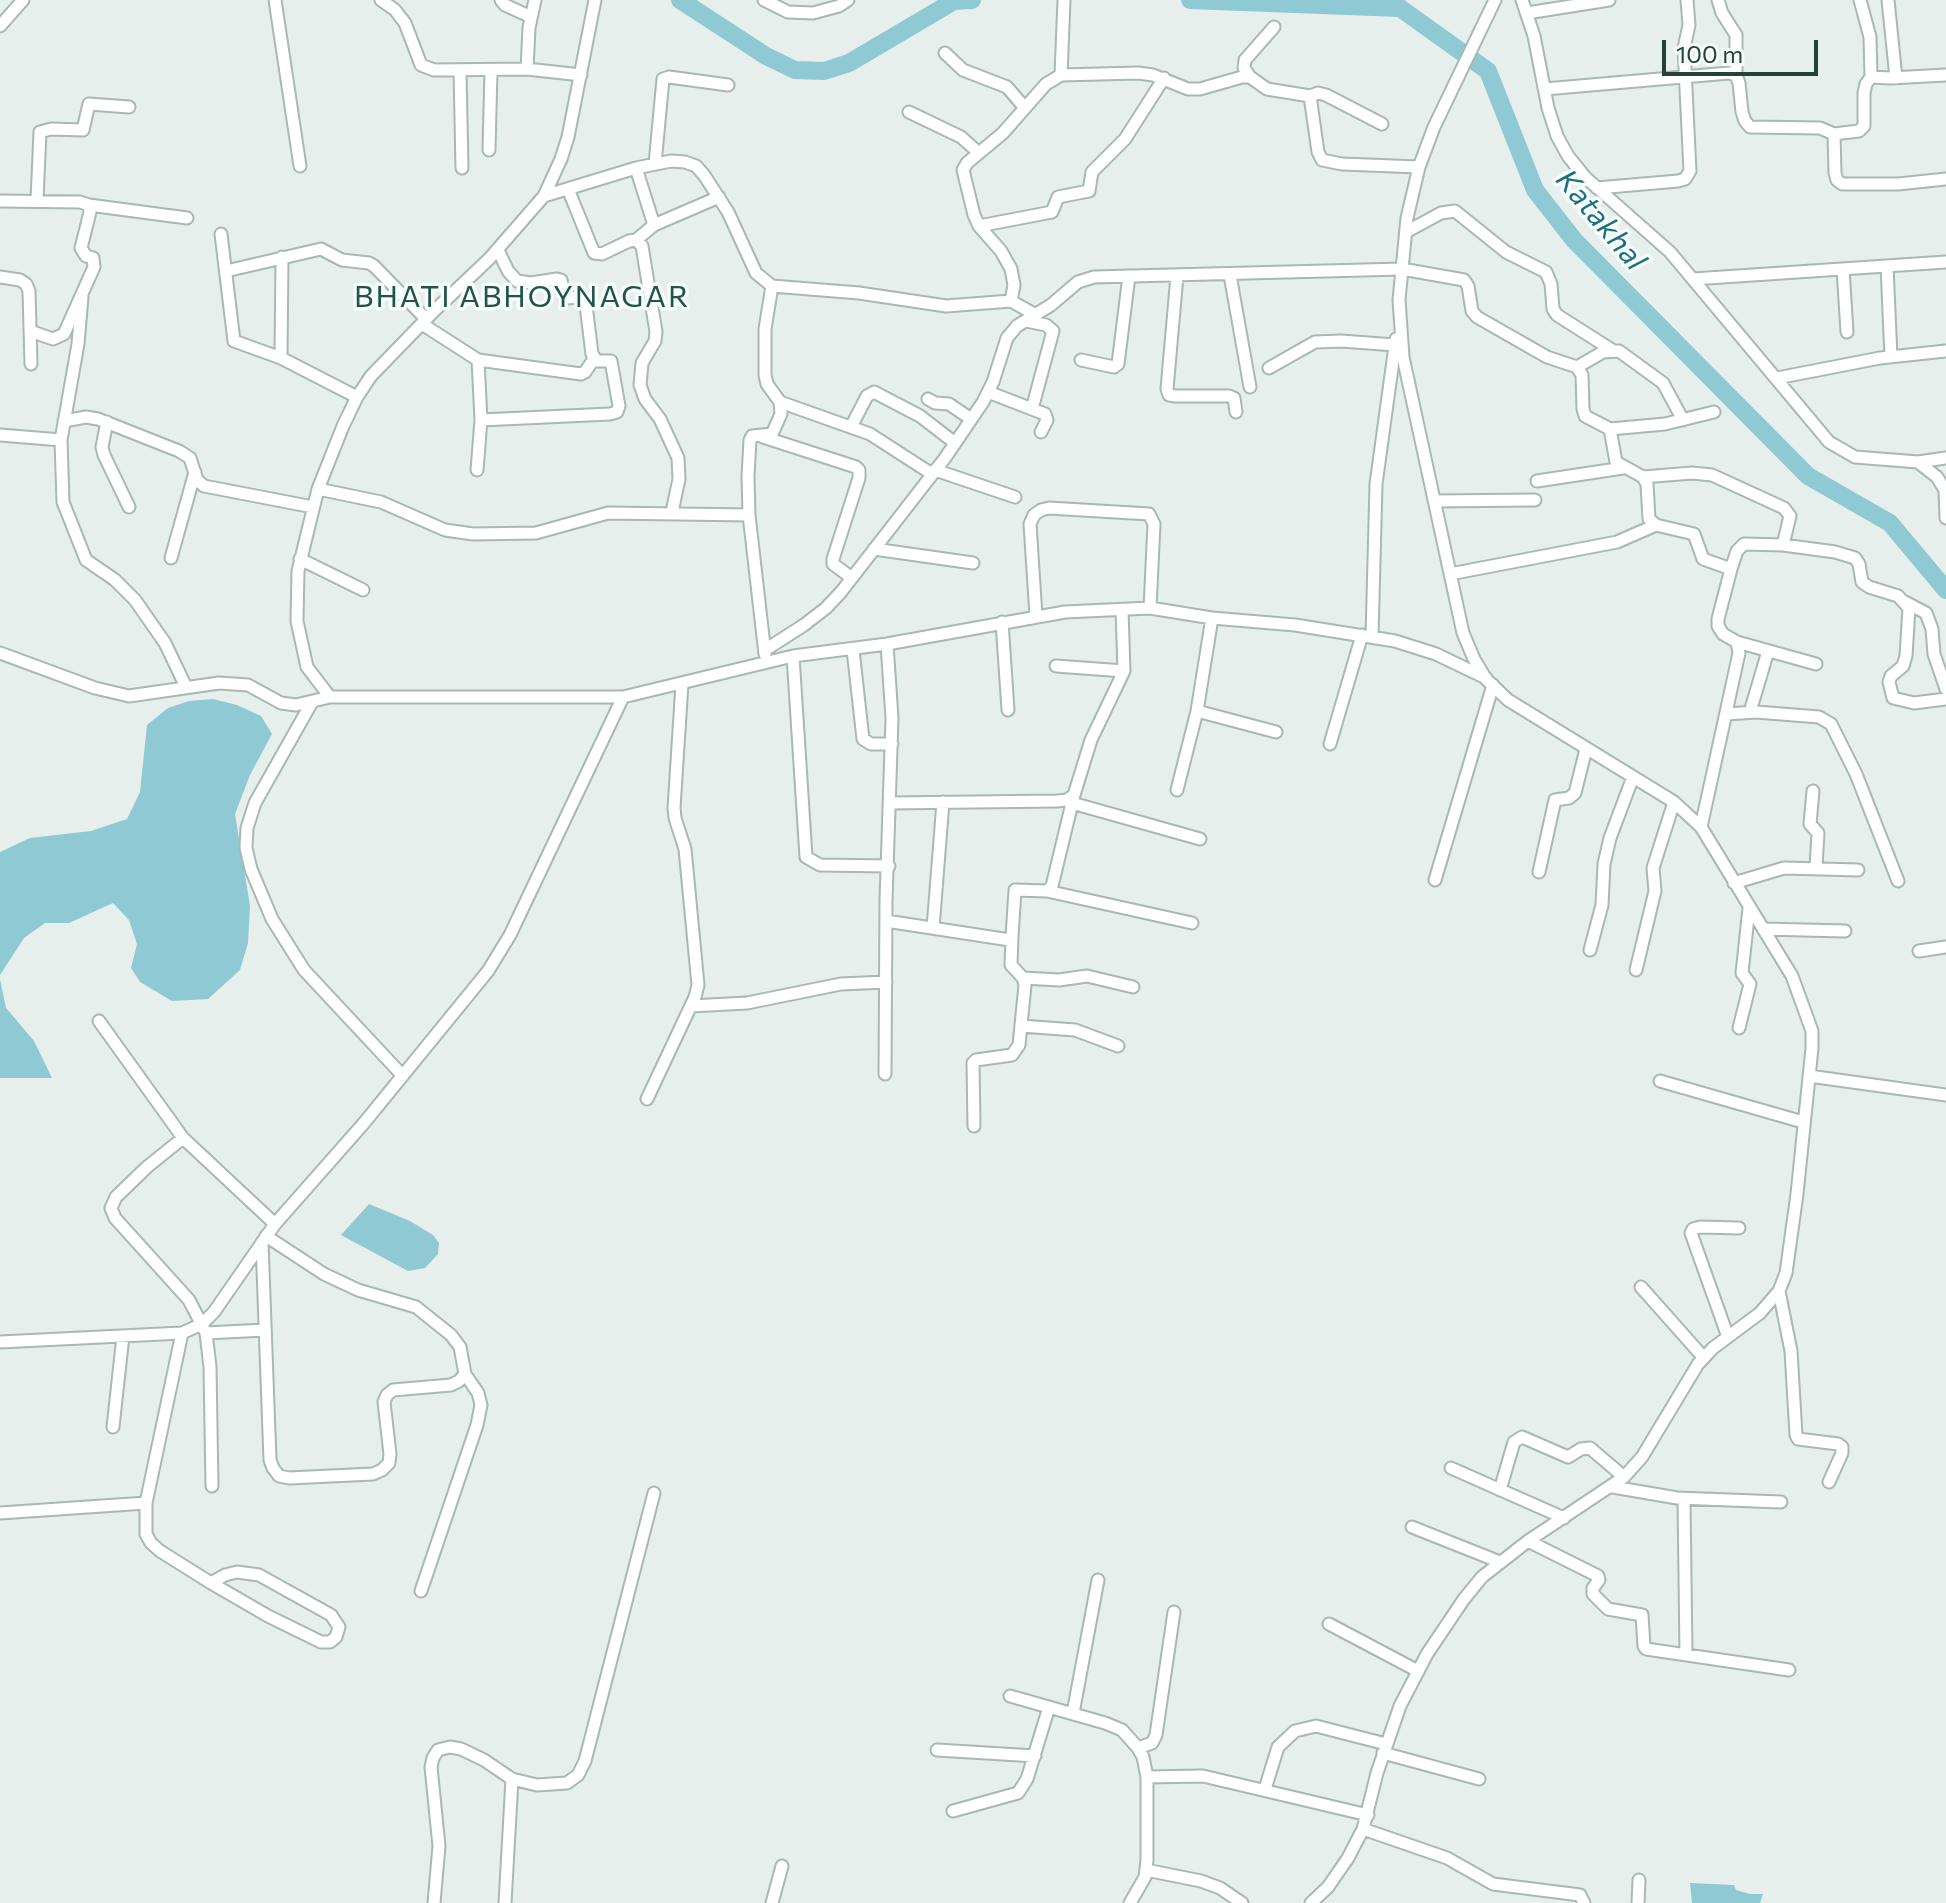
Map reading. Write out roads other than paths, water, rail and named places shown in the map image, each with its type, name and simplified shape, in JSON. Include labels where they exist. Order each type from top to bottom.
[{"type":"street","points":[[0,26],[23,0]]},
{"type":"street","points":[[275,0],[300,166]]},
{"type":"street","points":[[381,0],[395,10],[405,23],[421,65],[434,70],[527,69],[581,75]]},
{"type":"street","points":[[501,0],[531,17]]},
{"type":"street","points":[[527,69],[535,0]]},
{"type":"street","points":[[330,697],[307,667],[301,646],[296,594],[300,559],[318,489],[357,397],[371,376],[498,250],[544,196],[565,148],[595,0]]},
{"type":"street","points":[[764,0],[788,12],[813,13],[839,6],[848,0]]},
{"type":"street","points":[[1061,75],[1064,0]]},
{"type":"street","points":[[1330,744],[1367,636],[1376,484],[1412,191],[1434,127],[1495,0]]},
{"type":"street","points":[[1522,0],[1557,136],[1568,156],[1597,188],[1670,252],[1829,442],[1855,457],[1918,462],[1946,458]]},
{"type":"street","points":[[1527,13],[1609,0]]},
{"type":"street","points":[[1597,188],[1678,181],[1685,179],[1690,171],[1684,48],[1689,25],[1687,0]]},
{"type":"street","points":[[1718,0],[1736,35],[1736,75],[1742,112],[1750,127],[1820,128],[1834,134],[1863,130],[1864,93],[1871,77],[1870,37],[1860,0]]},
{"type":"street","points":[[1888,0],[1896,78]]},
{"type":"street","points":[[1274,27],[1245,60],[1244,68],[1250,77],[1267,89],[1310,96],[1318,93],[1326,95],[1382,124]]},
{"type":"street","points":[[945,53],[963,70],[1007,87],[1025,108]]},
{"type":"street","points":[[489,150],[491,70]]},
{"type":"street","points":[[460,71],[462,168]]},
{"type":"street","points":[[1011,301],[1014,285],[1011,269],[1001,251],[979,226],[963,170],[967,163],[1003,133],[1046,84],[1061,75],[1138,73],[1164,78],[1188,89],[1200,89],[1250,77]]},
{"type":"street","points":[[1545,89],[1729,73],[1736,75]]},
{"type":"street","points":[[1871,77],[1946,75]]},
{"type":"street","points":[[655,164],[663,79],[669,77],[728,85]]},
{"type":"street","points":[[979,226],[1052,212],[1058,197],[1089,191],[1092,172],[1125,139],[1164,78]]},
{"type":"street","points":[[1310,96],[1318,152],[1322,160],[1342,164],[1419,167]]},
{"type":"street","points":[[37,200],[40,132],[51,129],[83,130],[89,104],[129,107]]},
{"type":"street","points":[[909,112],[961,137],[979,153]]},
{"type":"street","points":[[1834,134],[1835,173],[1842,184],[1898,184],[1946,179]]},
{"type":"street","points":[[544,196],[636,168],[685,162],[696,166],[719,197],[756,273],[772,286],[859,293],[946,306],[1011,301],[1053,331],[1032,409]]},
{"type":"street","points":[[636,168],[654,225]]},
{"type":"street","points":[[568,189],[594,253],[602,254],[636,240],[654,225],[719,197]]},
{"type":"street","points":[[0,201],[37,200],[187,218]]},
{"type":"street","points":[[30,331],[47,338],[58,338],[64,334],[82,297],[95,262],[82,253],[81,248],[90,217],[89,205]]},
{"type":"street","points":[[1406,232],[1441,213],[1455,211],[1506,252],[1546,272],[1551,284],[1551,302],[1557,315],[1612,350],[1619,351],[1663,383],[1683,420]]},
{"type":"street","points":[[221,234],[234,341],[281,358],[357,397]]},
{"type":"street","points":[[636,240],[642,246],[656,332],[655,341],[642,363],[640,385],[678,458],[679,479],[672,512]]},
{"type":"street","points":[[226,271],[321,249],[342,260],[369,263],[424,321],[478,360],[581,374],[594,359],[585,297],[565,298],[561,280],[557,279],[531,283],[517,281],[508,271],[498,250]]},
{"type":"street","points":[[281,358],[282,257]]},
{"type":"street","points":[[1693,279],[1946,262]]},
{"type":"street","points":[[1887,266],[1891,357]]},
{"type":"street","points":[[765,656],[826,608],[934,472],[988,392],[1007,338],[1078,282],[1094,277],[1402,269],[1464,280],[1472,311],[1477,317],[1547,357],[1577,367],[1582,375],[1585,416],[1610,429],[1649,426],[1714,412]]},
{"type":"street","points":[[1843,269],[1847,332]]},
{"type":"street","points":[[1230,275],[1250,387]]},
{"type":"street","points":[[1081,360],[1108,366],[1118,364],[1129,276]]},
{"type":"street","points":[[1177,276],[1169,395],[1229,396],[1234,398],[1236,412]]},
{"type":"street","points":[[0,277],[20,280],[29,291],[31,364]]},
{"type":"street","points":[[765,656],[749,515],[749,445],[752,436],[767,436],[776,430],[781,414],[780,402],[765,375],[765,329],[772,286]]},
{"type":"street","points":[[82,297],[78,344],[61,440],[63,502],[86,560],[115,580],[135,600],[165,643],[186,687]]},
{"type":"street","points":[[1311,1903],[1328,1887],[1363,1829],[1400,1706],[1418,1671],[1464,1599],[1500,1562],[1624,1477],[1642,1457],[1682,1388],[1704,1358],[1760,1313],[1779,1291],[1786,1273],[1790,1242],[1812,1031],[1792,976],[1701,827],[1674,802],[1508,700],[1474,659],[1463,633],[1434,501],[1403,357],[1399,316]]},
{"type":"street","points":[[1269,368],[1315,342],[1395,345]]},
{"type":"street","points":[[1577,367],[1612,350]]},
{"type":"street","points":[[1777,378],[1891,357],[1946,351]]},
{"type":"street","points":[[481,420],[617,412],[619,406],[611,361],[594,359]]},
{"type":"street","points":[[477,470],[481,420],[478,360]]},
{"type":"street","points":[[852,425],[867,396],[874,392],[920,416],[955,443]]},
{"type":"street","points":[[988,392],[1045,414],[1047,420],[1041,432]]},
{"type":"street","points":[[928,399],[949,404],[971,419]]},
{"type":"street","points":[[780,402],[852,425],[934,472],[1015,497]]},
{"type":"street","points":[[64,421],[86,417],[107,422],[179,451],[190,458],[197,480],[204,486],[313,507]]},
{"type":"street","points":[[107,422],[102,447],[104,455],[129,507]]},
{"type":"street","points":[[1610,429],[1613,454],[1623,468],[1643,477],[1712,475],[1784,508],[1790,516],[1783,545]]},
{"type":"street","points":[[0,435],[61,440]]},
{"type":"street","points":[[758,436],[859,470],[833,559],[833,564],[852,578]]},
{"type":"street","points":[[1918,462],[1937,477],[1945,490],[1946,517]]},
{"type":"street","points":[[1537,481],[1623,468]]},
{"type":"street","points":[[171,558],[195,471]]},
{"type":"street","points":[[1643,477],[1649,492],[1649,519],[1656,525],[1694,534],[1703,559],[1731,569]]},
{"type":"street","points":[[318,489],[381,502],[445,530],[473,534],[536,533],[608,513],[749,515]]},
{"type":"street","points":[[1434,501],[1535,500]]},
{"type":"street","points":[[1036,616],[1030,524],[1041,510],[1049,508],[1149,514],[1154,524],[1150,608]]},
{"type":"street","points":[[1450,574],[1617,542],[1656,525]]},
{"type":"street","points":[[1816,664],[1737,642],[1723,634],[1718,626],[1731,569],[1737,551],[1744,544],[1783,545],[1855,558],[1862,582],[1898,596],[1926,613],[1932,629],[1934,654],[1946,689]]},
{"type":"street","points":[[874,549],[973,563]]},
{"type":"street","points":[[300,559],[363,590]]},
{"type":"street","points":[[1905,601],[1909,608],[1906,656],[1903,666],[1891,676],[1890,691],[1897,701],[1903,702],[1946,699]]},
{"type":"street","points":[[0,653],[111,693],[129,696],[232,683],[248,685],[281,703],[296,705],[330,697],[623,697],[682,684],[765,656],[853,650],[1036,616],[1150,608],[1212,618],[1295,625],[1414,645],[1490,682]]},
{"type":"street","points":[[1047,891],[1052,886],[1091,740],[1124,671],[1122,610]]},
{"type":"street","points":[[1177,790],[1197,711],[1212,618]]},
{"type":"street","points":[[1002,622],[1008,710]]},
{"type":"street","points":[[1701,827],[1739,653],[1737,642]]},
{"type":"street","points":[[885,1074],[892,744],[887,644]]},
{"type":"street","points":[[853,650],[863,739],[871,744],[892,744]]},
{"type":"street","points":[[1750,712],[1768,651]]},
{"type":"street","points":[[793,656],[806,857],[820,865],[889,866]]},
{"type":"street","points":[[1056,666],[1124,671]]},
{"type":"street","points":[[1435,880],[1490,682]]},
{"type":"street","points":[[647,1099],[695,997],[699,974],[685,849],[674,808],[682,684]]},
{"type":"street","points":[[204,1329],[275,1224],[364,1123],[488,971],[510,935],[623,697]]},
{"type":"street","points":[[312,702],[255,803],[247,828],[248,858],[272,919],[304,970],[402,1075]]},
{"type":"street","points":[[1197,711],[1276,732]]},
{"type":"street","points":[[1727,714],[1750,712],[1819,717],[1831,724],[1861,786],[1898,881]]},
{"type":"street","points":[[1539,872],[1555,800],[1569,798],[1575,793],[1586,749]]},
{"type":"street","points":[[1590,950],[1602,905],[1604,864],[1610,838],[1633,777]]},
{"type":"street","points":[[1813,791],[1810,824],[1818,833],[1816,867]]},
{"type":"street","points":[[890,803],[1073,799],[1200,839]]},
{"type":"street","points":[[933,928],[943,802]]},
{"type":"street","points":[[1636,970],[1655,891],[1653,868],[1674,802]]},
{"type":"street","points":[[1734,883],[1770,870],[1816,867],[1858,870]]},
{"type":"street","points":[[974,1126],[973,1063],[1012,1055],[1019,1045],[1025,993],[1023,978],[1011,965],[1015,890],[1047,891],[1192,923]]},
{"type":"street","points":[[1739,1028],[1750,984],[1742,973],[1749,907]]},
{"type":"street","points":[[886,921],[1005,940],[1012,937]]},
{"type":"street","points":[[1763,929],[1845,931]]},
{"type":"street","points":[[1919,951],[1946,947]]},
{"type":"street","points":[[1023,978],[1059,980],[1087,976],[1133,987]]},
{"type":"street","points":[[691,1006],[747,1003],[841,984],[886,982]]},
{"type":"street","points":[[99,1021],[183,1138],[275,1224]]},
{"type":"street","points":[[1021,1026],[1075,1030],[1118,1046]]},
{"type":"street","points":[[1809,1076],[1946,1095]]},
{"type":"street","points":[[1660,1081],[1803,1122]]},
{"type":"street","points":[[183,1138],[116,1197],[111,1208],[115,1218],[189,1300],[204,1329],[210,1367],[212,1486]]},
{"type":"street","points":[[1728,1337],[1691,1233],[1700,1227],[1739,1228]]},
{"type":"street","points":[[264,1238],[270,1460],[279,1476],[359,1474],[382,1470],[389,1463],[390,1454],[384,1402],[387,1395],[404,1388],[451,1385],[465,1374]]},
{"type":"street","points":[[264,1238],[324,1274],[358,1290],[416,1307],[451,1335],[460,1347],[465,1374],[478,1393],[481,1405],[421,1591]]},
{"type":"street","points":[[1641,1287],[1704,1358]]},
{"type":"street","points":[[1779,1291],[1791,1351],[1796,1435],[1798,1439],[1842,1447],[1829,1482]]},
{"type":"street","points":[[0,1342],[182,1333],[204,1329],[265,1330]]},
{"type":"street","points":[[182,1333],[146,1503],[144,1524],[151,1543],[211,1583],[268,1616],[321,1642],[330,1642],[336,1637],[339,1627],[331,1615],[259,1575],[237,1572],[211,1583]]},
{"type":"street","points":[[113,1427],[123,1336]]},
{"type":"street","points":[[1500,1490],[1514,1442],[1522,1437],[1568,1457],[1581,1449],[1590,1448],[1624,1477]]},
{"type":"street","points":[[1451,1468],[1564,1518]]},
{"type":"street","points":[[1613,1487],[1684,1499],[1781,1502]]},
{"type":"street","points":[[434,1903],[439,1846],[431,1767],[438,1750],[450,1747],[461,1749],[512,1779],[537,1785],[567,1783],[578,1775],[585,1761],[654,1493]]},
{"type":"street","points":[[1684,1499],[1686,1654]]},
{"type":"street","points":[[0,1513],[146,1503]]},
{"type":"street","points":[[1412,1527],[1500,1562]]},
{"type":"street","points":[[1528,1541],[1598,1576],[1593,1594],[1608,1609],[1642,1615],[1646,1649],[1789,1670]]},
{"type":"street","points":[[1073,1713],[1098,1580]]},
{"type":"street","points":[[1138,1748],[1152,1743],[1156,1735],[1174,1612]]},
{"type":"street","points":[[1329,1624],[1418,1671]]},
{"type":"street","points":[[1010,1696],[1122,1730],[1138,1748],[1147,1777],[1146,1870],[1140,1888],[1130,1903]]},
{"type":"street","points":[[953,1811],[1018,1793],[1027,1779],[1049,1707]]},
{"type":"street","points":[[1265,1789],[1278,1747],[1295,1731],[1316,1726],[1479,1779]]},
{"type":"street","points":[[937,1750],[1035,1756]]},
{"type":"street","points":[[1147,1777],[1203,1776],[1368,1815]]},
{"type":"street","points":[[505,1903],[512,1779]]},
{"type":"street","points":[[1363,1829],[1447,1858],[1493,1884],[1580,1895],[1584,1903]]},
{"type":"street","points":[[772,1903],[782,1866]]},
{"type":"street","points":[[1146,1870],[1201,1881],[1220,1888],[1242,1903]]},
{"type":"street","points":[[1638,1903],[1639,1880]]},
{"type":"water","points":[[213,699],[261,716],[272,734],[250,775],[235,814],[250,906],[248,943],[240,970],[208,999],[172,1001],[140,982],[131,968],[137,944],[129,920],[113,903],[69,923],[45,923],[24,938],[0,975],[0,852],[30,838],[91,831],[127,819],[140,792],[147,725],[168,708],[189,701]]},
{"type":"water","points":[[0,979],[6,1008],[34,1041],[52,1078],[0,1078]]},
{"type":"water","points":[[369,1204],[410,1221],[433,1235],[439,1243],[438,1254],[425,1268],[408,1271],[341,1235]]},
{"type":"water","points":[[1690,1883],[1734,1885],[1736,1890],[1763,1894],[1760,1903],[1692,1903]]},
{"type":"waterway","name":"Katakhal","points":[[680,0],[766,56],[795,70],[824,71],[849,63],[954,1],[972,0]]},
{"type":"waterway","name":"Katakhal","points":[[1190,0],[1400,8],[1488,71],[1535,190],[1574,240],[1808,476],[1890,523],[1946,590]]},
{"type":"district","name":"BHATI ABHOYNAGAR","points":[[522,297]]}]
